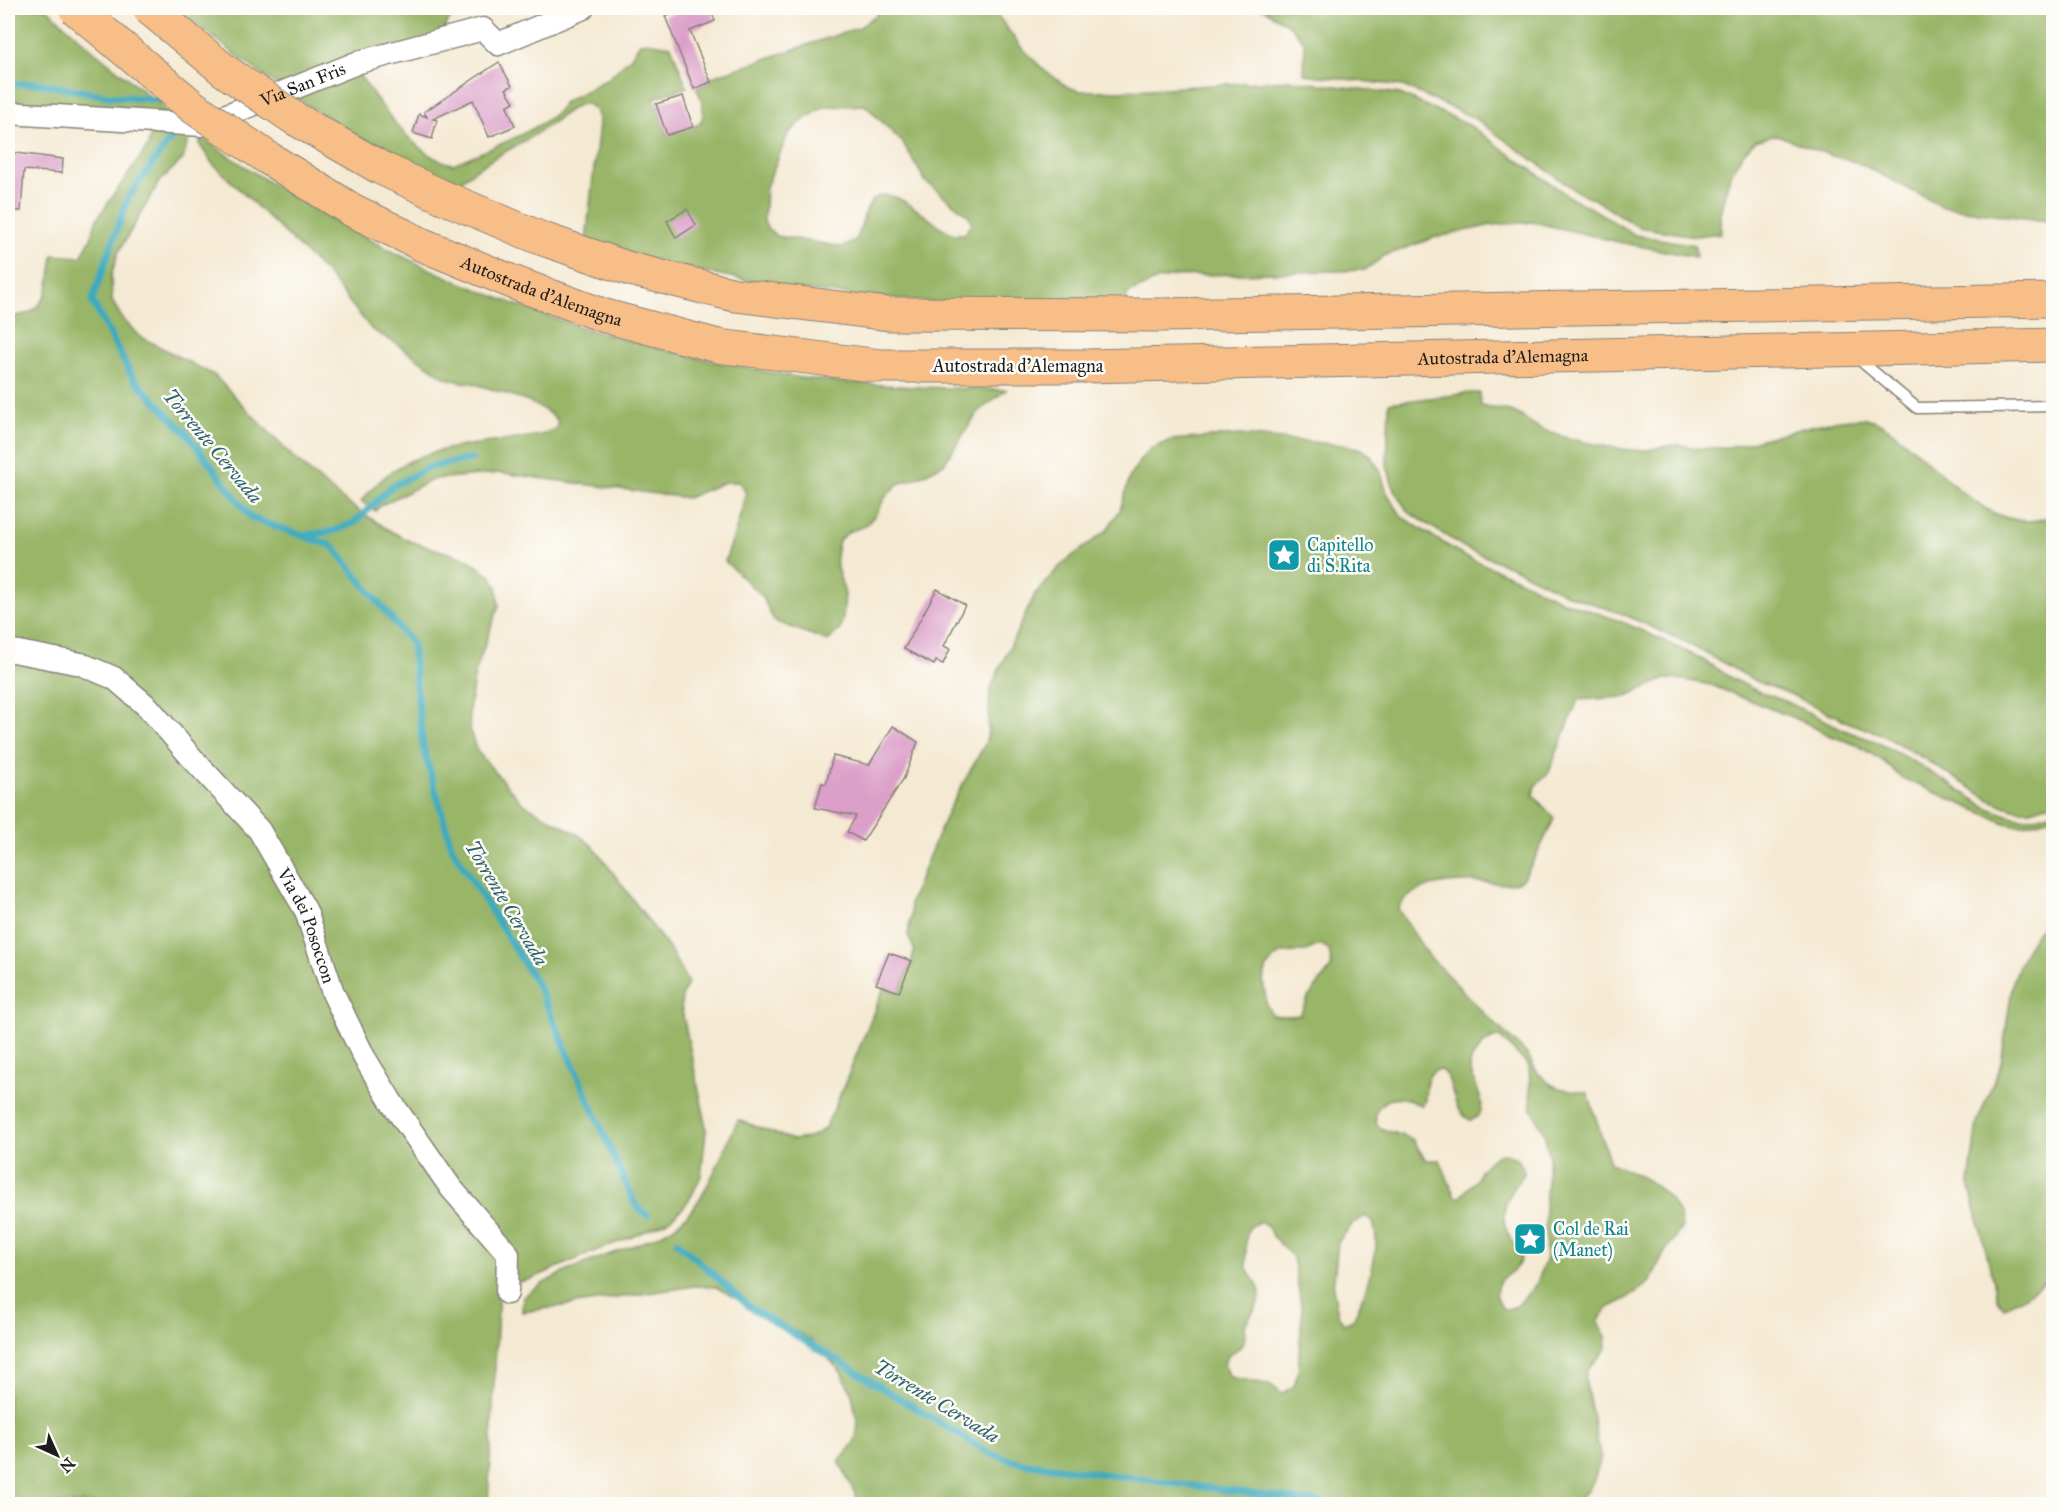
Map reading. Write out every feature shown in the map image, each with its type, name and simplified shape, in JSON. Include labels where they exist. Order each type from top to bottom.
[{"type":"highway","name":"Autostrada d'Alemagna","points":[[75,8],[193,107],[268,158],[352,210],[423,245],[520,285],[605,316],[718,346],[881,366],[1086,366],[2054,345]]},
{"type":"highway","points":[[149,8],[225,71],[294,118],[381,168],[540,238],[630,269],[735,295],[888,314],[1160,315],[2054,300]]},
{"type":"street","name":"Via San Fris","points":[[8,113],[202,124],[359,62],[483,29],[498,44],[583,8]]},
{"type":"street","name":"Via dei Posoccon","points":[[8,650],[81,664],[114,678],[148,707],[259,830],[306,911],[333,993],[364,1057],[392,1103],[451,1188],[508,1254],[507,1293]]},
{"type":"lane","points":[[1847,349],[1917,408],[2054,406]]},
{"type":"green space","points":[[8,8],[46,8],[89,47],[173,115],[8,106]]},
{"type":"green space","points":[[176,8],[461,8],[449,20],[438,41],[278,86]]},
{"type":"green space","points":[[885,8],[992,8],[1021,47],[1045,71],[1068,87],[1080,91],[1119,91],[1289,80],[1400,94],[1469,125],[1574,200],[1635,235],[1695,245],[1696,257],[1533,222],[1492,225],[1433,238],[1384,256],[1365,270],[1174,276],[1157,280],[1127,294],[1127,304],[949,304],[797,290],[669,265],[586,240],[599,124],[595,111],[588,104],[572,108],[540,131],[465,177],[454,187],[352,133],[292,95],[358,73],[387,113],[412,141],[439,160],[453,164],[514,138],[547,120],[558,111],[563,103],[609,78],[630,58],[640,43],[671,46],[687,87],[654,98],[667,135],[700,124],[703,110],[697,88],[711,82],[709,78],[860,27]],"holes":[[[865,105],[903,143],[926,182],[969,216],[972,223],[965,234],[955,234],[946,230],[892,196],[882,196],[873,200],[867,208],[857,239],[843,247],[777,236],[769,231],[764,221],[766,187],[788,134],[806,118],[824,107]]]},
{"type":"green space","points":[[1262,8],[2053,8],[2053,222],[1943,207],[1859,163],[1829,155],[1777,135],[1755,141],[1741,156],[1730,176],[1723,200],[1720,215],[1721,233],[1695,236],[1638,227],[1592,198],[1578,192],[1474,118],[1403,86],[1304,74],[1305,43],[1290,26]]},
{"type":"green space","points":[[152,127],[190,135],[183,159],[159,182],[118,253],[111,277],[112,301],[122,318],[139,336],[214,375],[290,454],[346,502],[409,541],[468,559],[492,577],[497,587],[499,605],[475,673],[469,710],[470,731],[477,751],[522,803],[577,834],[594,847],[670,950],[688,983],[682,996],[681,1006],[705,1119],[706,1131],[701,1176],[683,1208],[666,1222],[531,1279],[499,1287],[488,1504],[8,1504],[8,317],[23,315],[37,307],[46,294],[53,255],[81,257],[92,236],[96,220],[148,146]]},
{"type":"green space","points":[[200,136],[327,217],[392,251],[459,282],[527,309],[597,332],[669,351],[801,378],[878,385],[1006,390],[978,412],[944,464],[919,477],[898,484],[886,496],[876,514],[865,526],[850,531],[839,540],[836,555],[837,568],[845,594],[843,617],[840,629],[828,641],[774,621],[762,596],[725,561],[746,493],[739,482],[725,482],[687,498],[501,473],[434,479],[381,505],[375,511],[361,501],[384,477],[406,463],[444,450],[545,434],[556,429],[558,421],[540,407],[529,402],[472,383],[446,378],[372,330],[326,273],[212,163],[200,145]]},
{"type":"green space","points":[[1480,393],[1481,406],[1513,412],[1553,433],[1593,444],[1632,450],[1677,445],[1700,448],[1728,447],[1828,422],[1865,419],[1878,422],[1897,435],[1960,490],[1982,506],[2005,517],[2029,521],[2053,515],[2053,803],[2031,810],[2021,810],[2012,809],[1990,800],[1879,733],[1852,724],[1788,693],[1758,682],[1683,641],[1623,614],[1568,595],[1514,568],[1467,549],[1408,512],[1394,490],[1387,466],[1389,403]]},
{"type":"green space","points":[[1239,435],[1343,445],[1362,449],[1370,455],[1380,470],[1387,493],[1402,517],[1464,556],[1565,602],[1647,633],[1698,657],[1755,690],[1785,701],[1849,732],[1875,741],[1919,765],[1986,807],[2021,818],[2032,818],[2053,812],[2053,817],[2023,825],[2005,823],[1902,778],[1883,761],[1857,745],[1828,735],[1806,723],[1711,685],[1665,679],[1624,697],[1578,700],[1549,772],[1535,786],[1533,795],[1554,818],[1533,862],[1522,879],[1510,884],[1463,882],[1437,885],[1414,893],[1398,909],[1427,954],[1526,1053],[1538,1073],[1558,1088],[1588,1093],[1610,1163],[1656,1186],[1673,1204],[1679,1215],[1682,1227],[1665,1252],[1649,1283],[1608,1308],[1598,1321],[1606,1337],[1607,1348],[1587,1371],[1585,1379],[1601,1458],[1594,1480],[1574,1504],[860,1504],[839,1461],[854,1443],[858,1427],[852,1394],[841,1372],[811,1340],[716,1287],[695,1286],[522,1312],[523,1297],[543,1283],[578,1266],[654,1238],[681,1221],[703,1194],[738,1120],[793,1140],[808,1138],[825,1127],[884,987],[899,992],[912,961],[914,949],[908,936],[910,903],[948,811],[986,742],[990,689],[1035,594],[1063,563],[1106,531],[1120,510],[1130,476],[1141,459],[1150,449],[1171,440]],"holes":[[[1321,944],[1329,950],[1332,966],[1308,998],[1300,1015],[1272,1015],[1267,1006],[1263,981],[1267,967],[1274,958],[1282,953],[1306,951]],[[1497,1037],[1501,1038],[1529,1066],[1531,1107],[1544,1133],[1549,1155],[1545,1206],[1546,1258],[1537,1283],[1518,1305],[1508,1309],[1503,1309],[1501,1306],[1497,1298],[1497,1291],[1501,1279],[1514,1270],[1520,1262],[1521,1255],[1505,1226],[1504,1210],[1508,1199],[1524,1174],[1522,1165],[1513,1157],[1500,1153],[1488,1162],[1476,1180],[1460,1197],[1455,1197],[1440,1160],[1426,1160],[1412,1139],[1380,1128],[1376,1116],[1380,1106],[1390,1099],[1403,1098],[1422,1105],[1425,1102],[1428,1078],[1439,1069],[1445,1073],[1459,1109],[1471,1120],[1478,1116],[1481,1111],[1480,1096],[1470,1064],[1472,1058],[1486,1042]],[[1366,1216],[1373,1222],[1376,1246],[1361,1302],[1353,1320],[1344,1324],[1338,1314],[1333,1289],[1338,1242],[1353,1223]],[[1257,1223],[1268,1226],[1272,1236],[1293,1257],[1300,1298],[1302,1314],[1298,1372],[1294,1386],[1282,1394],[1271,1385],[1230,1377],[1224,1364],[1228,1356],[1243,1344],[1245,1326],[1260,1297],[1259,1289],[1246,1266],[1248,1230]]]},
{"type":"green space","points":[[2053,918],[2053,1276],[2022,1298],[2003,1307],[1998,1299],[1969,1184],[1977,1123],[2001,1063],[2013,981],[2026,949],[2037,932]]},
{"type":"building","points":[[685,8],[710,8],[715,21],[690,31],[711,82],[694,89],[665,16]]},
{"type":"building","points":[[499,62],[512,86],[506,89],[514,102],[507,106],[515,126],[489,137],[473,100],[433,119],[437,120],[432,139],[413,133],[419,114],[427,117],[424,112]]},
{"type":"building","points":[[683,96],[693,127],[667,135],[656,104]]},
{"type":"building","points":[[8,152],[63,159],[62,173],[24,170],[21,211],[8,210]]},
{"type":"building","points":[[687,209],[696,225],[676,238],[667,221]]},
{"type":"building","points":[[937,589],[965,605],[944,646],[950,649],[943,664],[936,661],[934,665],[904,649]]},
{"type":"building","points":[[893,726],[918,742],[904,778],[863,841],[847,832],[856,816],[815,808],[822,783],[826,784],[833,756],[869,765]]},
{"type":"building","points":[[889,953],[912,961],[899,992],[876,984]]},
{"type":"waterway","name":"Torrente Cervada","points":[[8,84],[37,83],[108,96],[165,100]]},
{"type":"waterway","name":"Torrente Cervada","points":[[174,134],[128,198],[92,301],[133,378],[188,435],[251,518],[333,546],[412,644],[423,747],[452,848],[538,986],[636,1206],[647,1215]]},
{"type":"waterway","points":[[307,535],[334,531],[354,523],[391,487],[429,467],[471,459]]},
{"type":"waterway","name":"Torrente Cervada","points":[[677,1242],[751,1308],[991,1454],[1022,1463],[1329,1504]]},
{"type":"place","name":"Capitello di S.Rita","points":[[1284,555]]},
{"type":"place","name":"Col de Rai (Manet)","points":[[1530,1239]]}]
